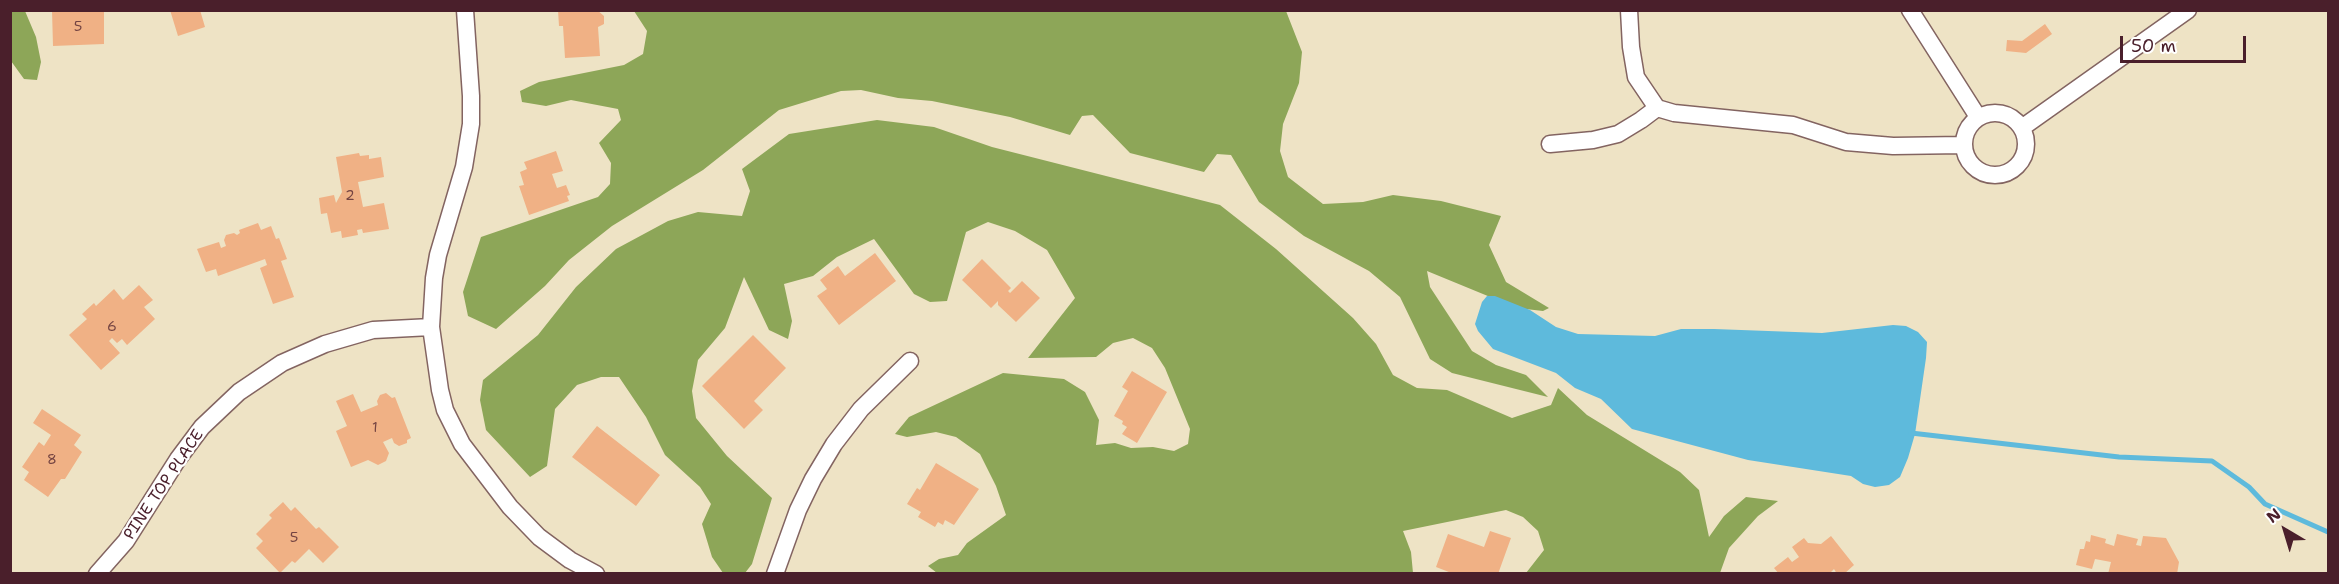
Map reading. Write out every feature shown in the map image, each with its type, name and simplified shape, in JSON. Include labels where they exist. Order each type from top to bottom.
[{"type":"street","points":[[465,10],[471,124],[464,167],[438,255],[434,279],[431,327],[440,390],[445,410],[462,444],[503,499],[539,537],[570,560],[596,573]]},
{"type":"street","points":[[1629,10],[1631,47],[1636,77],[1657,108],[1674,113],[1792,125],[1846,142],[1893,146],[1962,145]]},
{"type":"street","points":[[1910,10],[1978,117]]},
{"type":"street","points":[[2023,127],[2188,10]]},
{"type":"street","points":[[1550,144],[1593,140],[1618,134],[1657,108]]},
{"type":"street","points":[[1987,113],[2007,114],[2023,127],[2027,148],[2024,158],[2009,172],[1998,175],[1988,174],[1978,170],[1970,163],[1962,145],[1970,124],[1978,117],[1987,113]]},
{"type":"street","name":"PINE TOP PLACE","points":[[97,573],[126,541],[178,459],[202,427],[239,392],[282,363],[325,344],[373,330],[431,327]]},
{"type":"street","points":[[775,573],[798,510],[834,444],[861,409],[910,361]]},
{"type":"green space","points":[[10,11],[25,11],[36,37],[41,62],[37,80],[24,79],[11,61]]},
{"type":"green space","points":[[634,11],[1286,11],[1302,52],[1299,83],[1283,124],[1280,151],[1288,177],[1323,204],[1363,202],[1393,195],[1441,201],[1501,216],[1489,245],[1506,282],[1549,308],[1543,311],[1517,308],[1427,271],[1430,287],[1472,351],[1496,365],[1526,375],[1548,397],[1452,373],[1430,359],[1400,297],[1369,271],[1304,236],[1259,202],[1231,155],[1217,154],[1204,172],[1130,153],[1093,115],[1082,116],[1070,135],[1010,117],[932,101],[898,98],[861,90],[841,91],[779,110],[703,170],[612,226],[569,260],[545,286],[496,329],[468,316],[463,292],[481,237],[598,197],[610,184],[611,163],[599,143],[621,120],[618,109],[571,100],[546,106],[522,102],[520,91],[539,82],[624,65],[643,54],[647,31]]},
{"type":"green space","points":[[877,120],[934,127],[992,147],[1220,205],[1276,249],[1353,318],[1376,344],[1393,375],[1417,388],[1447,390],[1512,418],[1551,405],[1558,388],[1587,415],[1680,472],[1699,490],[1709,537],[1724,516],[1746,497],[1778,501],[1758,516],[1729,548],[1720,573],[1526,573],[1544,550],[1538,531],[1523,517],[1506,510],[1403,531],[1411,552],[1413,573],[937,573],[928,566],[939,559],[958,555],[967,543],[1006,515],[996,486],[980,454],[956,437],[936,432],[907,437],[895,434],[909,417],[1003,373],[1064,379],[1085,392],[1099,420],[1096,445],[1115,443],[1131,448],[1153,447],[1174,451],[1188,444],[1190,429],[1165,368],[1152,348],[1133,338],[1113,343],[1096,357],[1028,358],[1075,298],[1047,250],[1015,231],[988,222],[966,232],[947,301],[930,302],[914,294],[874,239],[837,257],[813,276],[784,284],[792,321],[788,339],[769,330],[744,277],[725,328],[698,360],[692,391],[696,418],[727,456],[772,498],[752,564],[745,573],[723,573],[712,557],[702,524],[711,504],[700,487],[665,455],[646,417],[619,377],[601,377],[577,385],[555,409],[547,466],[530,477],[486,430],[480,400],[483,380],[538,335],[576,287],[616,249],[668,221],[698,212],[742,216],[750,191],[742,169],[789,134]]},
{"type":"water","points":[[1487,296],[1495,296],[1530,310],[1556,327],[1578,334],[1655,336],[1681,329],[1822,333],[1893,325],[1906,326],[1918,332],[1927,342],[1915,434],[1908,458],[1900,477],[1889,485],[1875,487],[1863,484],[1851,476],[1748,460],[1632,429],[1601,399],[1575,388],[1556,373],[1493,349],[1475,324],[1482,302]]},
{"type":"building","points":[[52,10],[104,10],[104,44],[53,46]]},
{"type":"building","points":[[170,10],[200,10],[205,27],[178,36]]},
{"type":"building","points":[[558,10],[597,10],[604,16],[604,24],[598,27],[600,56],[565,58],[563,26],[559,26]]},
{"type":"building","points":[[2045,24],[2052,34],[2026,53],[2006,51],[2007,40],[2022,41]]},
{"type":"building","points":[[556,151],[563,171],[552,174],[557,188],[566,185],[570,195],[567,196],[569,201],[529,215],[519,186],[524,185],[520,172],[527,169],[524,162]]},
{"type":"building","points":[[359,153],[360,156],[369,155],[369,159],[381,157],[384,177],[358,182],[363,207],[384,203],[389,229],[363,233],[362,229],[357,230],[358,235],[342,238],[341,231],[331,233],[327,213],[321,214],[319,198],[334,195],[336,203],[342,192],[336,157]]},
{"type":"building","points":[[258,223],[261,230],[271,226],[276,239],[279,238],[287,259],[281,261],[294,297],[273,304],[260,268],[267,265],[265,259],[218,276],[216,269],[206,272],[197,249],[219,242],[221,248],[226,246],[224,240],[226,235],[234,233],[237,235],[240,233],[239,230]]},
{"type":"building","points":[[875,253],[896,281],[839,325],[817,296],[827,289],[820,280],[838,266],[845,276]]},
{"type":"building","points":[[982,259],[1011,288],[1008,291],[1010,293],[1022,281],[1040,298],[1016,322],[998,305],[998,301],[991,308],[962,280]]},
{"type":"building","points":[[139,285],[153,300],[144,307],[155,319],[127,345],[122,339],[117,343],[112,338],[109,341],[120,353],[101,370],[69,335],[87,319],[82,314],[94,303],[96,306],[114,289],[123,300]]},
{"type":"building","points":[[753,335],[786,368],[754,401],[763,410],[744,429],[702,386]]},
{"type":"building","points":[[1132,371],[1167,392],[1137,443],[1122,434],[1127,427],[1122,424],[1123,421],[1114,416],[1128,391],[1122,387]]},
{"type":"building","points":[[386,393],[392,398],[395,397],[411,438],[407,440],[407,443],[399,446],[392,438],[383,442],[389,453],[386,461],[378,465],[368,460],[351,467],[336,431],[347,426],[336,401],[353,394],[361,412],[378,405],[380,395]]},
{"type":"building","points":[[42,409],[81,435],[74,445],[82,452],[65,479],[61,479],[48,497],[24,480],[29,472],[22,467],[39,442],[44,446],[51,435],[33,423]]},
{"type":"building","points":[[597,426],[660,475],[636,506],[572,457]]},
{"type":"building","points":[[936,463],[979,489],[954,525],[945,520],[943,525],[938,522],[935,527],[918,517],[921,512],[907,504],[917,488],[920,490]]},
{"type":"building","points":[[283,502],[291,511],[295,507],[316,529],[319,527],[339,547],[323,563],[309,549],[295,563],[292,561],[280,573],[256,548],[263,541],[256,534],[272,518],[269,515]]},
{"type":"building","points":[[1490,531],[1511,538],[1498,574],[1454,574],[1436,567],[1448,534],[1484,547]]},
{"type":"building","points":[[2117,534],[2138,539],[2136,545],[2141,546],[2143,536],[2166,538],[2179,562],[2177,574],[2131,572],[2131,574],[2108,574],[2111,562],[2095,559],[2092,569],[2076,565],[2080,549],[2084,549],[2086,541],[2090,542],[2091,535],[2106,539],[2105,543],[2114,546]]},
{"type":"building","points":[[1831,536],[1854,565],[1844,574],[1837,574],[1834,569],[1829,574],[1779,574],[1774,568],[1788,557],[1792,562],[1799,557],[1792,547],[1804,538],[1808,543],[1821,544]]},
{"type":"waterway","points":[[1911,433],[2119,457],[2212,461],[2249,487],[2265,504],[2328,532]]}]
